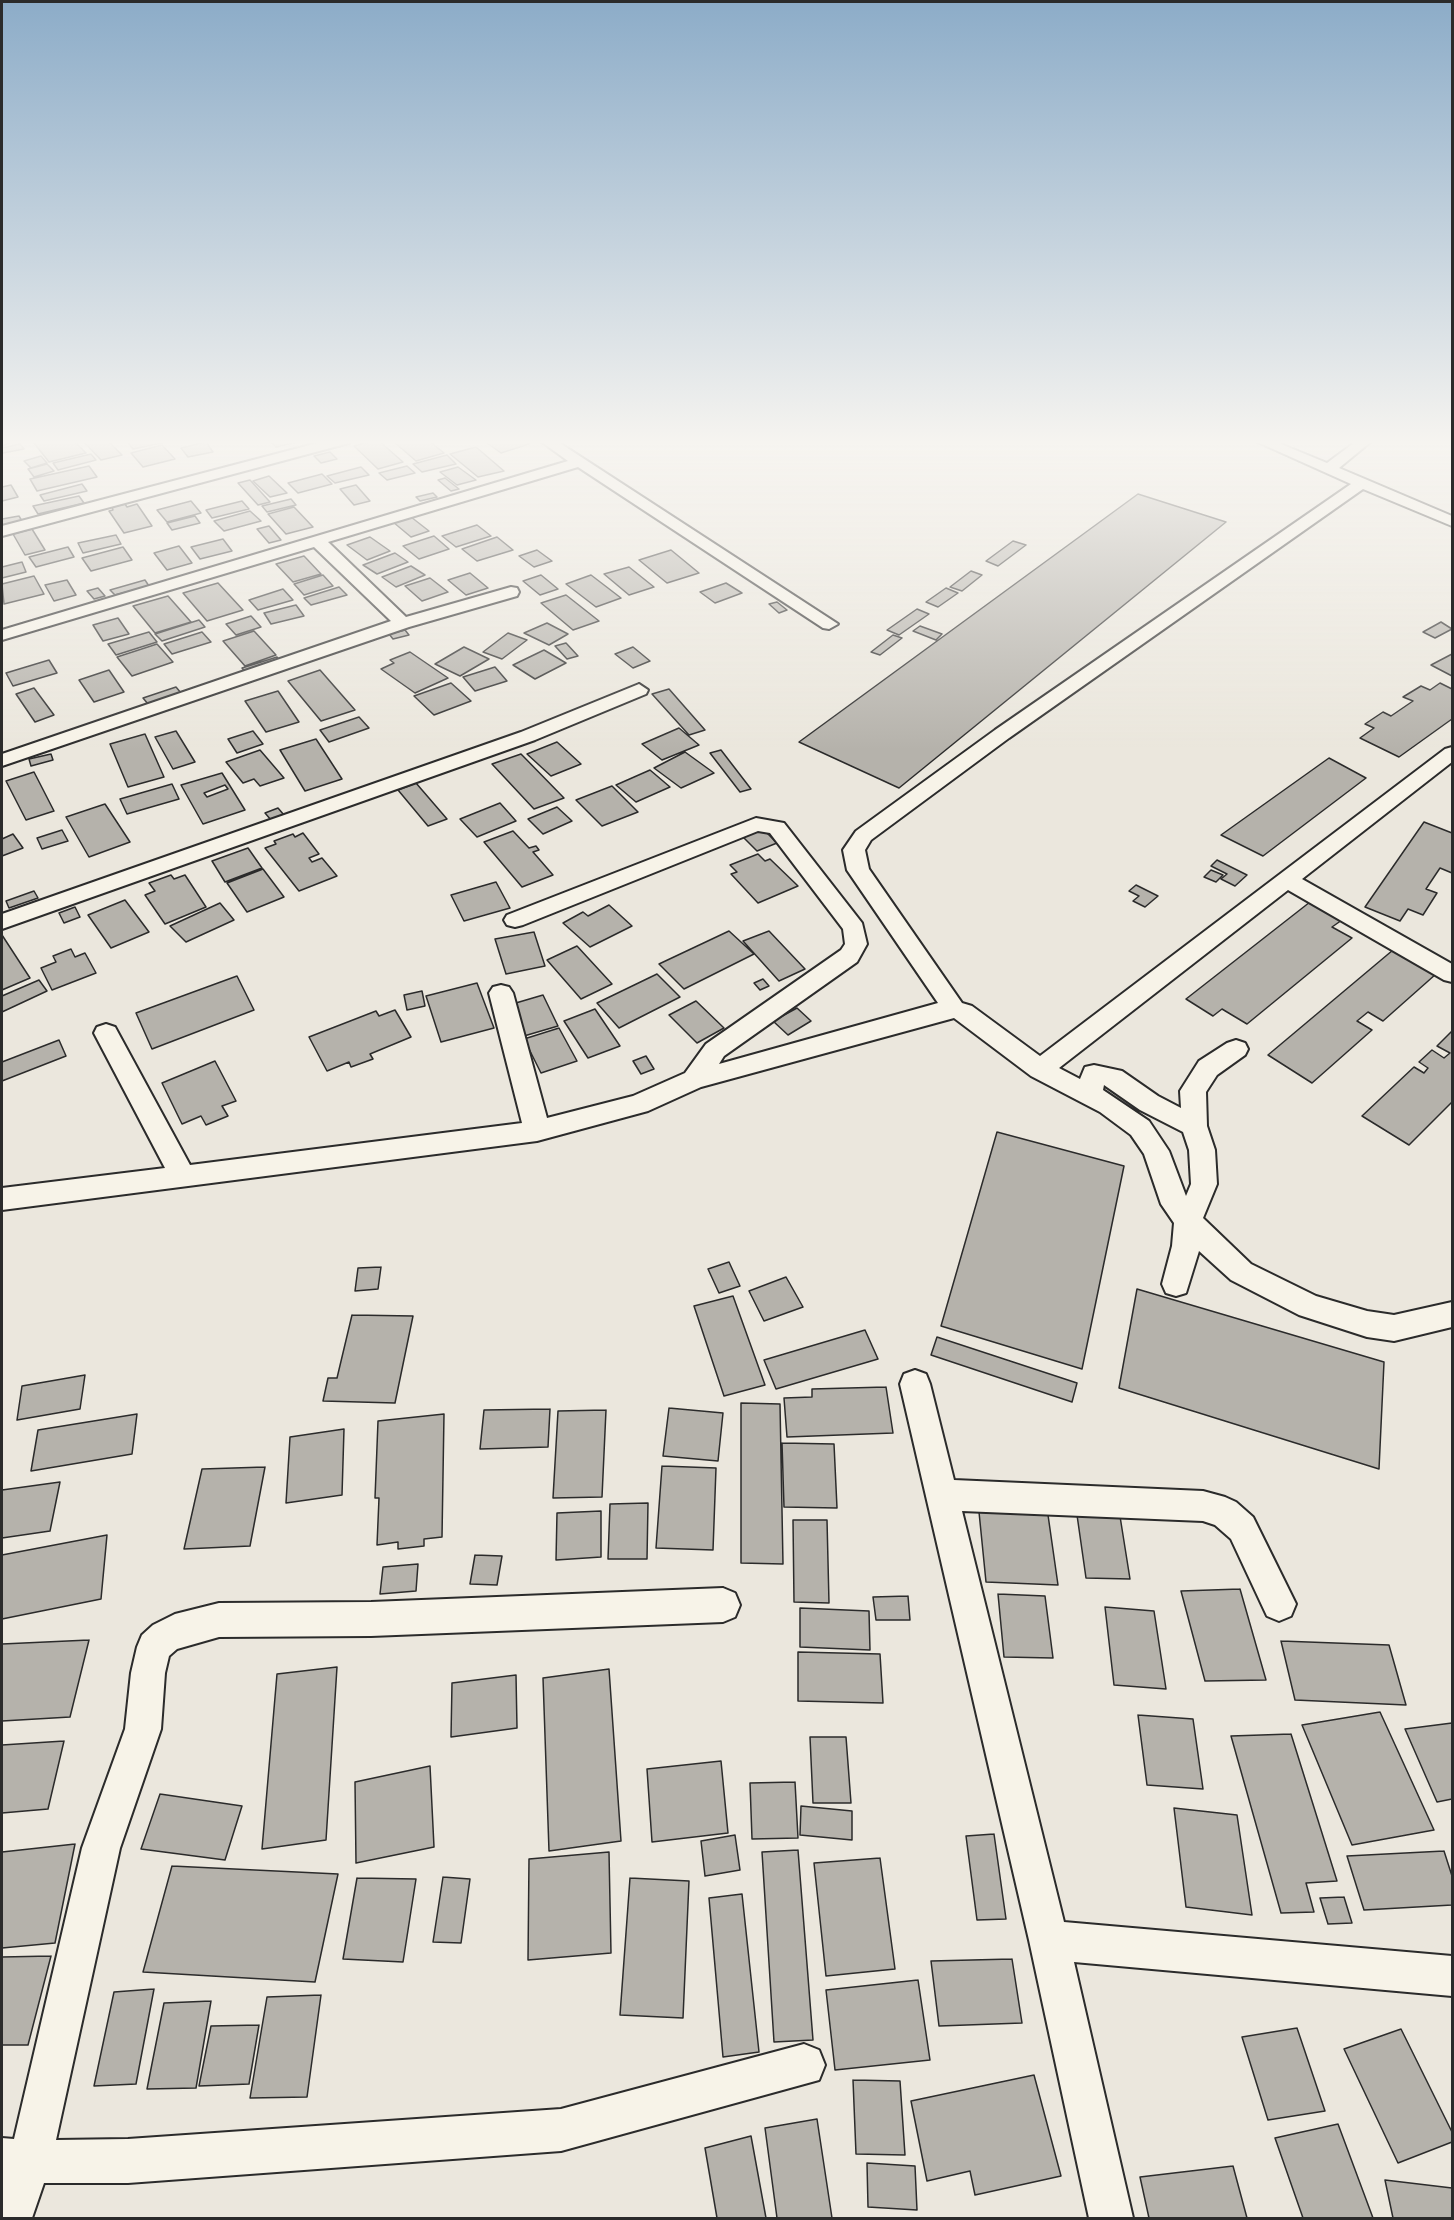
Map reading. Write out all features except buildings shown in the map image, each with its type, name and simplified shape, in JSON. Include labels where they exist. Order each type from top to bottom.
[{"type":"street","points":[[2,635],[308,544]]},
{"type":"street","points":[[320,544],[403,623]]},
{"type":"street","points":[[705,544],[829,624]]},
{"type":"street","points":[[954,1010],[858,870],[854,850],[863,836],[1002,734],[1275,544]]},
{"type":"street","points":[[2,760],[403,623],[511,592]]},
{"type":"street","points":[[2,922],[528,736],[639,690]]},
{"type":"street","points":[[1040,1069],[1452,753]]},
{"type":"street","points":[[515,920],[756,824],[777,828],[855,928],[856,944],[849,956],[715,1050],[694,1080]]},
{"type":"street","points":[[1286,879],[1452,974]]},
{"type":"street","points":[[501,993],[537,1131]]},
{"type":"street","points":[[2,1199],[537,1131],[639,1104],[694,1080],[944,1010],[954,1010],[964,1012],[1040,1069],[1089,1094],[1128,1118],[1149,1139],[1162,1165],[1175,1204],[1188,1222],[1241,1272],[1275,1290],[1341,1318],[1394,1328],[1452,1315]]},
{"type":"street","points":[[106,1034],[183,1177]]},
{"type":"street","points":[[1176,1284],[1186,1246],[1188,1222],[1204,1184],[1203,1150],[1194,1126],[1193,1091],[1208,1068],[1236,1049]]},
{"type":"street","points":[[1089,1094],[1094,1074],[1113,1078],[1149,1103],[1194,1126]]},
{"type":"street","points":[[915,1384],[1049,1940],[1111,2218]]},
{"type":"street","points":[[943,1495],[1203,1506],[1225,1513],[1242,1528],[1279,1604]]},
{"type":"street","points":[[10,2218],[16,2161],[101,1848],[143,1729],[147,1673],[154,1647],[165,1637],[175,1631],[219,1620],[371,1619],[723,1605]]},
{"type":"street","points":[[1049,1940],[1452,1976]]},
{"type":"street","points":[[16,2161],[128,2162],[561,2130],[804,2065]]}]
